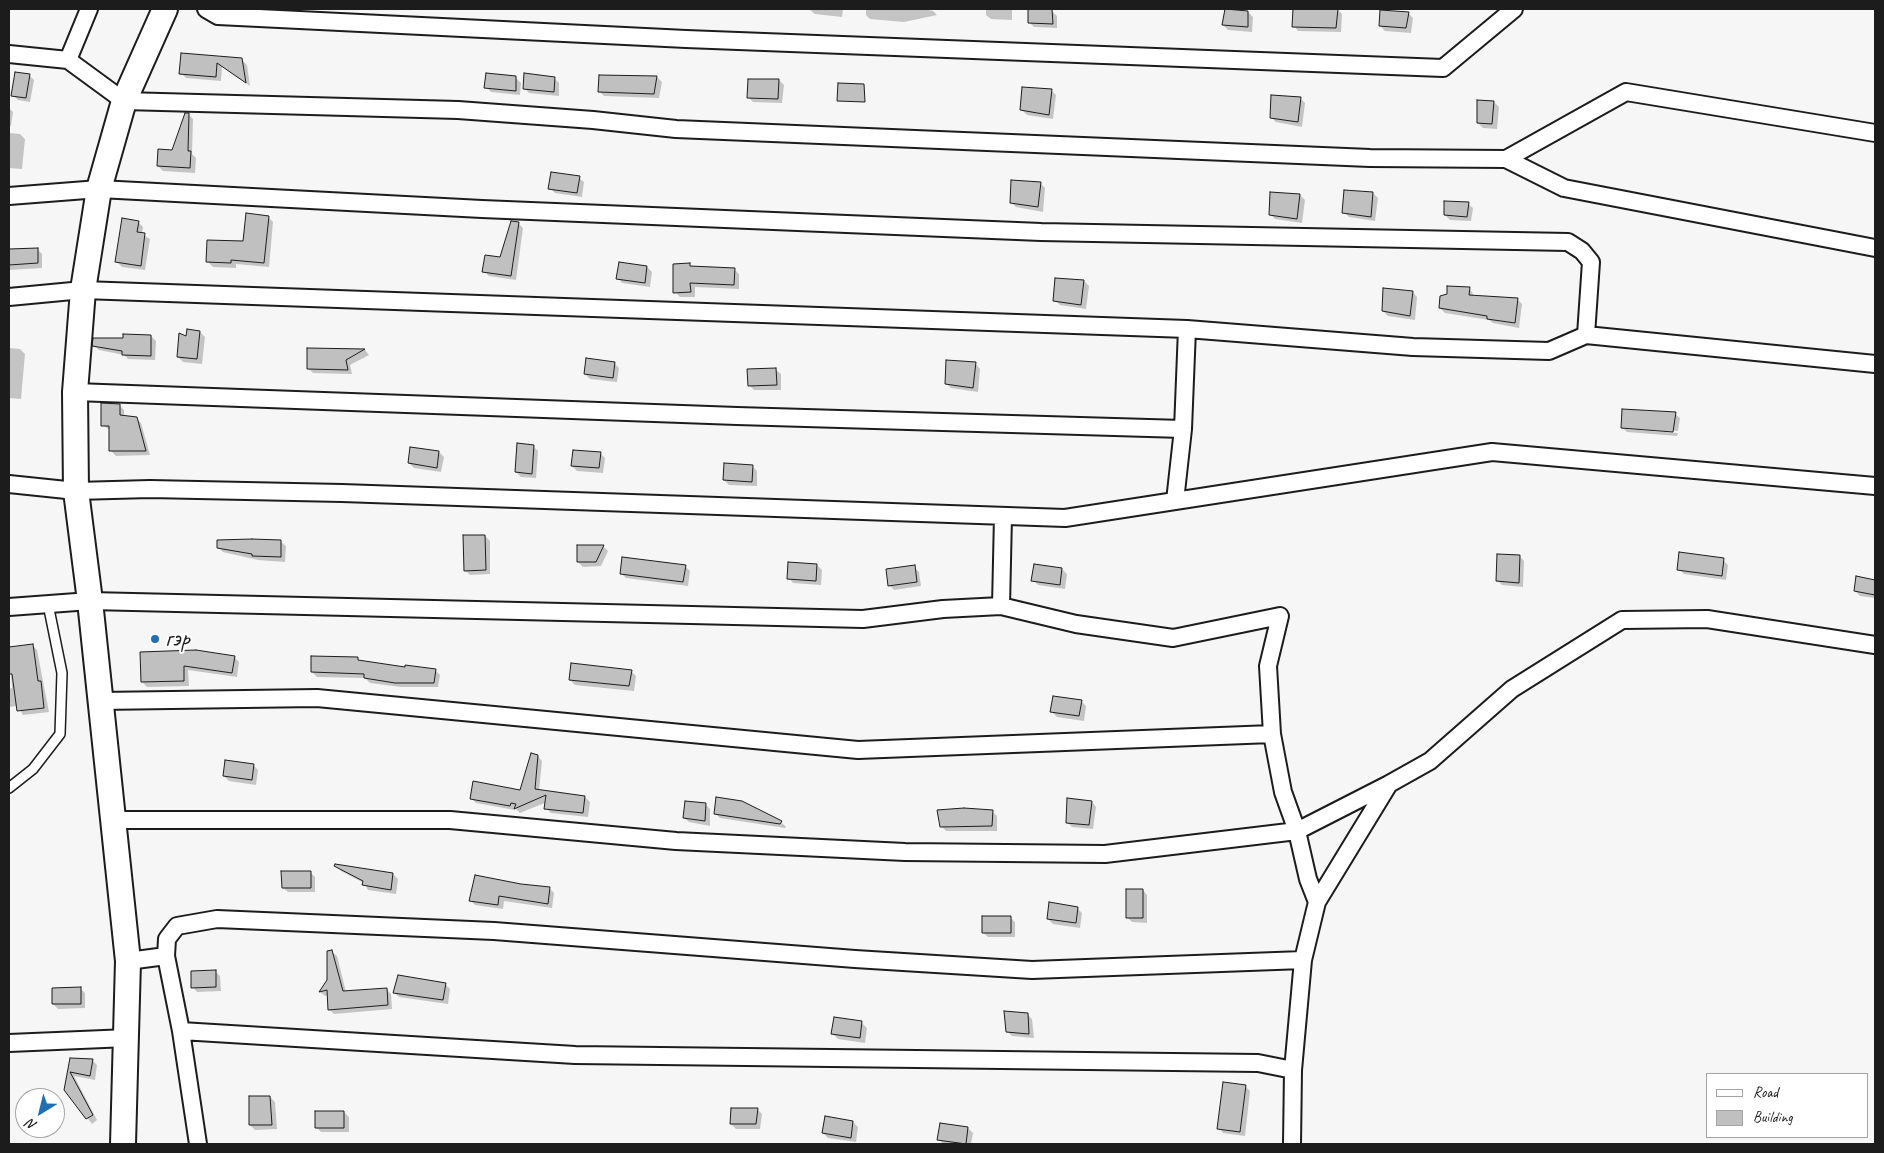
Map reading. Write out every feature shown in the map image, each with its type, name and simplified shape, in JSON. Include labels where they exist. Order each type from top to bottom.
[{"type":"street","points":[[68,60],[89,9]]},
{"type":"street","points":[[123,1144],[128,1038],[128,961],[114,820],[99,701],[90,601],[76,491],[75,392],[83,290],[99,189],[124,101],[164,9]]},
{"type":"street","points":[[215,11],[686,39],[1443,68],[1514,9]]},
{"type":"street","points":[[9,54],[68,60],[124,101],[458,110],[593,120],[676,129],[1370,158],[1506,160],[1564,188],[1875,248]]},
{"type":"street","points":[[1506,160],[1626,92],[1875,134]]},
{"type":"street","points":[[9,196],[99,189],[492,209],[1040,232],[1568,242],[1582,251],[1592,262],[1586,335]]},
{"type":"street","points":[[9,297],[83,290],[1187,330],[1413,347],[1549,351],[1586,335],[1875,364]]},
{"type":"street","points":[[1175,501],[1183,429],[1187,330]]},
{"type":"street","points":[[75,392],[747,417],[1183,429]]},
{"type":"street","points":[[9,484],[76,491],[150,489],[342,493],[1065,518],[1492,452],[1875,486]]},
{"type":"street","points":[[1001,606],[1003,516]]},
{"type":"street","points":[[9,607],[90,601],[863,619],[943,609],[1001,606],[1076,624],[1173,638],[1280,616],[1268,666],[1272,734],[1283,792],[1297,830],[1308,879],[1317,902]]},
{"type":"street","points":[[114,820],[450,820],[676,841],[905,852],[1105,854],[1297,830],[1389,784],[1430,761],[1512,689],[1622,620],[1707,619],[1875,645]]},
{"type":"street","points":[[99,701],[316,698],[858,750],[1272,734]]},
{"type":"street","points":[[1292,1144],[1293,1070],[1303,960],[1317,902],[1389,784]]},
{"type":"street","points":[[198,1144],[181,1031],[166,956],[167,939],[177,926],[217,919],[494,931],[855,959],[1032,970],[1303,960]]},
{"type":"street","points":[[128,961],[166,956]]},
{"type":"street","points":[[181,1031],[576,1054],[1258,1063],[1293,1070]]},
{"type":"street","points":[[9,1043],[128,1038]]},
{"type":"lane","points":[[9,788],[33,769],[60,734],[62,673],[48,604]]},
{"type":"building","points":[[1028,9],[1052,9],[1053,24],[1028,23]]},
{"type":"building","points":[[1225,9],[1248,11],[1248,27],[1222,25]]},
{"type":"building","points":[[1293,9],[1338,9],[1336,28],[1292,27]]},
{"type":"building","points":[[1380,10],[1409,12],[1406,28],[1379,26]]},
{"type":"building","points":[[181,53],[242,58],[246,83],[217,63],[216,77],[179,74]]},
{"type":"building","points":[[15,72],[30,74],[26,98],[11,96]]},
{"type":"building","points":[[486,73],[516,76],[516,91],[484,88]]},
{"type":"building","points":[[524,73],[555,77],[554,92],[523,89]]},
{"type":"building","points":[[599,75],[657,76],[654,94],[598,92]]},
{"type":"building","points":[[748,79],[779,79],[778,99],[747,98]]},
{"type":"building","points":[[838,83],[864,84],[865,102],[837,101]]},
{"type":"building","points":[[1022,87],[1052,89],[1049,115],[1020,110]]},
{"type":"building","points":[[1271,95],[1301,97],[1298,122],[1270,118]]},
{"type":"building","points":[[1477,100],[1494,101],[1492,124],[1477,123]]},
{"type":"building","points":[[185,113],[189,113],[188,151],[191,151],[190,168],[157,166],[158,149],[172,150]]},
{"type":"building","points":[[551,172],[580,176],[577,193],[548,189]]},
{"type":"building","points":[[1011,180],[1041,182],[1038,207],[1010,203]]},
{"type":"building","points":[[1344,190],[1373,192],[1371,217],[1342,213]]},
{"type":"building","points":[[1270,192],[1300,194],[1297,219],[1269,215]]},
{"type":"building","points":[[1444,201],[1469,202],[1467,217],[1444,215]]},
{"type":"building","points":[[246,213],[269,216],[264,263],[231,260],[231,263],[206,262],[207,240],[243,241]]},
{"type":"building","points":[[122,218],[139,221],[137,232],[145,233],[141,266],[115,262]]},
{"type":"building","points":[[511,221],[519,222],[511,276],[482,272],[485,255],[500,257]]},
{"type":"building","points":[[38,248],[38,263],[9,265],[9,249]]},
{"type":"building","points":[[619,262],[647,266],[645,283],[616,279]]},
{"type":"building","points":[[690,263],[690,266],[735,268],[734,285],[690,283],[691,292],[673,293],[673,264]]},
{"type":"building","points":[[1055,278],[1084,280],[1081,305],[1053,301]]},
{"type":"building","points":[[1447,286],[1470,287],[1469,295],[1518,298],[1515,323],[1439,308],[1440,296],[1447,294]]},
{"type":"building","points":[[1383,288],[1413,291],[1410,316],[1382,311]]},
{"type":"building","points":[[187,329],[200,331],[197,359],[177,357],[179,333],[186,336]]},
{"type":"building","points":[[123,334],[151,335],[151,356],[122,355],[122,351],[92,346],[93,338],[123,338]]},
{"type":"building","points":[[307,348],[365,349],[346,360],[348,370],[307,369]]},
{"type":"building","points":[[586,358],[615,362],[613,378],[584,374]]},
{"type":"building","points":[[946,360],[976,362],[973,388],[945,384]]},
{"type":"building","points":[[776,368],[777,385],[748,386],[747,369]]},
{"type":"building","points":[[101,403],[120,404],[120,415],[137,417],[146,451],[109,451],[109,426],[101,426]]},
{"type":"building","points":[[1622,409],[1676,412],[1673,432],[1621,428]]},
{"type":"building","points":[[517,443],[534,445],[532,474],[515,472]]},
{"type":"building","points":[[410,447],[439,451],[437,468],[408,463]]},
{"type":"building","points":[[573,450],[601,452],[599,468],[571,466]]},
{"type":"building","points":[[724,463],[753,465],[752,482],[723,480]]},
{"type":"building","points":[[463,535],[485,535],[486,570],[464,571]]},
{"type":"building","points":[[217,540],[281,540],[281,557],[252,556],[252,554],[217,548]]},
{"type":"building","points":[[577,545],[604,545],[596,562],[577,562]]},
{"type":"building","points":[[1679,552],[1724,558],[1722,576],[1677,570]]},
{"type":"building","points":[[1497,554],[1520,555],[1519,583],[1496,581]]},
{"type":"building","points":[[622,557],[686,565],[683,582],[620,574]]},
{"type":"building","points":[[788,562],[817,564],[816,581],[787,579]]},
{"type":"building","points":[[1034,564],[1062,568],[1060,585],[1031,581]]},
{"type":"building","points":[[915,565],[917,582],[888,586],[886,569]]},
{"type":"building","points":[[1856,576],[1875,580],[1875,595],[1854,591]]},
{"type":"building","points":[[33,644],[38,681],[41,681],[44,708],[17,711],[12,674],[9,674],[9,647]]},
{"type":"building","points":[[196,650],[235,656],[232,673],[184,666],[184,681],[141,682],[140,652]]},
{"type":"building","points":[[311,656],[358,657],[358,660],[405,667],[405,665],[436,669],[434,683],[395,683],[364,678],[364,674],[311,672]]},
{"type":"building","points":[[571,663],[632,670],[629,686],[569,680]]},
{"type":"building","points":[[1053,696],[1082,700],[1079,716],[1050,712]]},
{"type":"building","points":[[531,753],[538,755],[535,789],[585,796],[583,813],[544,809],[546,795],[514,809],[516,804],[511,803],[510,806],[470,799],[473,781],[520,790]]},
{"type":"building","points":[[225,760],[254,764],[252,780],[223,776]]},
{"type":"building","points":[[716,797],[742,801],[782,821],[780,824],[714,814]]},
{"type":"building","points":[[1067,798],[1092,801],[1089,825],[1066,823]]},
{"type":"building","points":[[685,801],[706,803],[705,821],[683,818]]},
{"type":"building","points":[[964,808],[993,810],[992,826],[940,827],[937,810]]},
{"type":"building","points":[[335,864],[393,873],[391,890],[362,885],[363,881],[334,866]]},
{"type":"building","points":[[281,871],[311,871],[311,888],[282,888]]},
{"type":"building","points":[[475,875],[521,884],[550,887],[548,904],[499,896],[498,905],[469,901]]},
{"type":"building","points":[[1126,889],[1143,889],[1143,918],[1126,918]]},
{"type":"building","points":[[1049,902],[1078,907],[1076,923],[1047,919]]},
{"type":"building","points":[[982,916],[1011,916],[1011,933],[982,933]]},
{"type":"building","points":[[332,950],[343,991],[387,988],[388,1005],[328,1010],[327,990],[319,992],[327,980],[327,951]]},
{"type":"building","points":[[216,970],[216,987],[191,988],[191,971]]},
{"type":"building","points":[[398,975],[446,983],[443,1000],[393,993]]},
{"type":"building","points":[[81,987],[81,1004],[52,1004],[52,988]]},
{"type":"building","points":[[1004,1011],[1028,1013],[1029,1034],[1006,1032]]},
{"type":"building","points":[[834,1017],[862,1021],[860,1038],[831,1034]]},
{"type":"building","points":[[70,1058],[93,1059],[90,1076],[70,1072],[93,1115],[86,1119],[64,1088]]},
{"type":"building","points":[[1223,1082],[1246,1085],[1240,1132],[1217,1129]]},
{"type":"building","points":[[249,1096],[270,1096],[272,1125],[249,1125]]},
{"type":"building","points":[[731,1108],[758,1108],[756,1124],[730,1124]]},
{"type":"building","points":[[315,1111],[344,1111],[344,1128],[315,1128]]},
{"type":"building","points":[[825,1116],[853,1121],[851,1138],[822,1133]]},
{"type":"building","points":[[940,1123],[968,1127],[966,1144],[937,1140]]},
{"type":"place","name":"гэр","points":[[155,639]]}]
